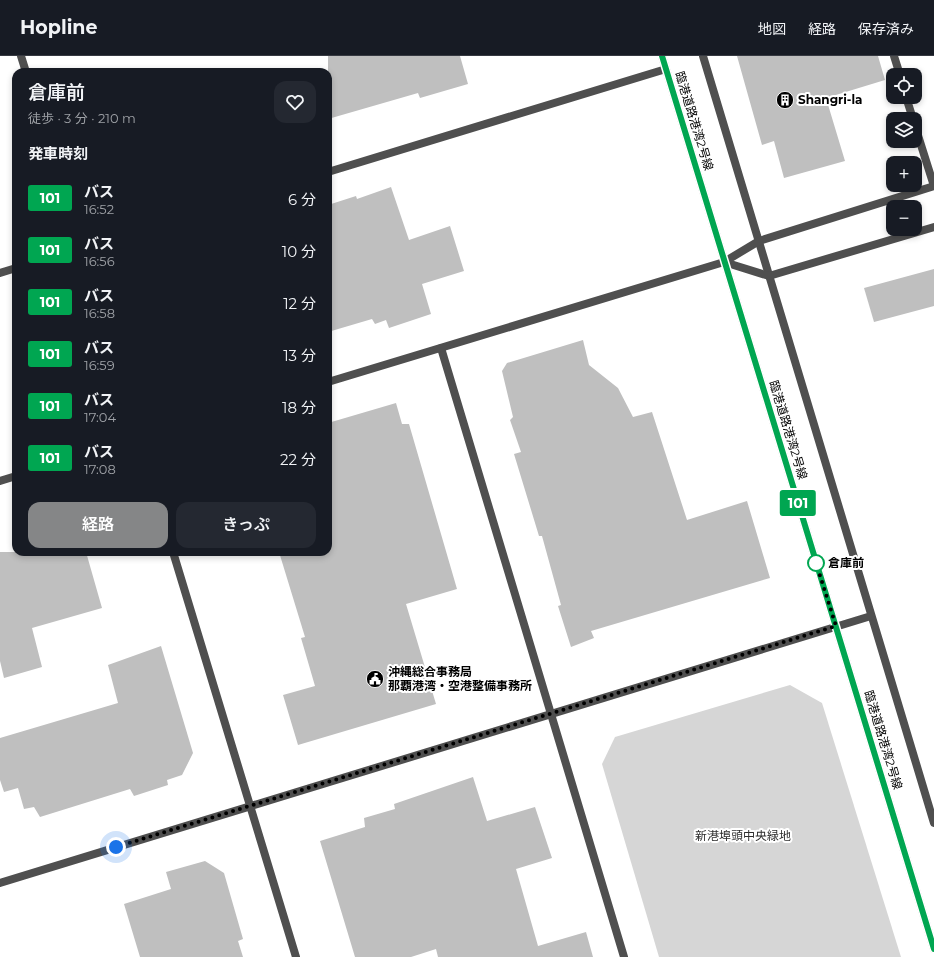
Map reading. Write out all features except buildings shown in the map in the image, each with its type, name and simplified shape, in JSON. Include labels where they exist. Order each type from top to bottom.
[{"type":"street","points":[[21,56],[25,68]]},
{"type":"street","name":"臨港道路港湾2号線","points":[[662,56],[934,950]]},
{"type":"street","name":"臨港道路港湾2号線","points":[[703,56],[934,823]]},
{"type":"street","points":[[894,56],[898,68]]},
{"type":"street","points":[[332,171],[666,69]]},
{"type":"street","points":[[332,381],[724,262],[758,241],[934,186],[922,148]]},
{"type":"street","points":[[724,262],[769,276],[934,227]]},
{"type":"street","points":[[0,273],[12,269]]},
{"type":"street","points":[[441,348],[624,957]]},
{"type":"street","points":[[0,481],[12,477]]},
{"type":"street","points":[[174,556],[296,957]]},
{"type":"street","points":[[0,883],[871,616]]},
{"type":"green space","name":"新港埠頭中央緑地","points":[[790,685],[822,703],[901,957],[659,957],[602,764],[615,737]]},
{"type":"bus line","name":"101","points":[[662,56],[710,218],[934,949]]},
{"type":"place","name":"Shangri-la","points":[[785,100]]},
{"type":"place","name":"倉庫前","points":[[816,563]]},
{"type":"place","name":"沖縄総合事務局 那覇港湾・空港整備事務所","points":[[375,679]]},
{"type":"route","points":[[116,847],[836,626],[816,563]]}]
